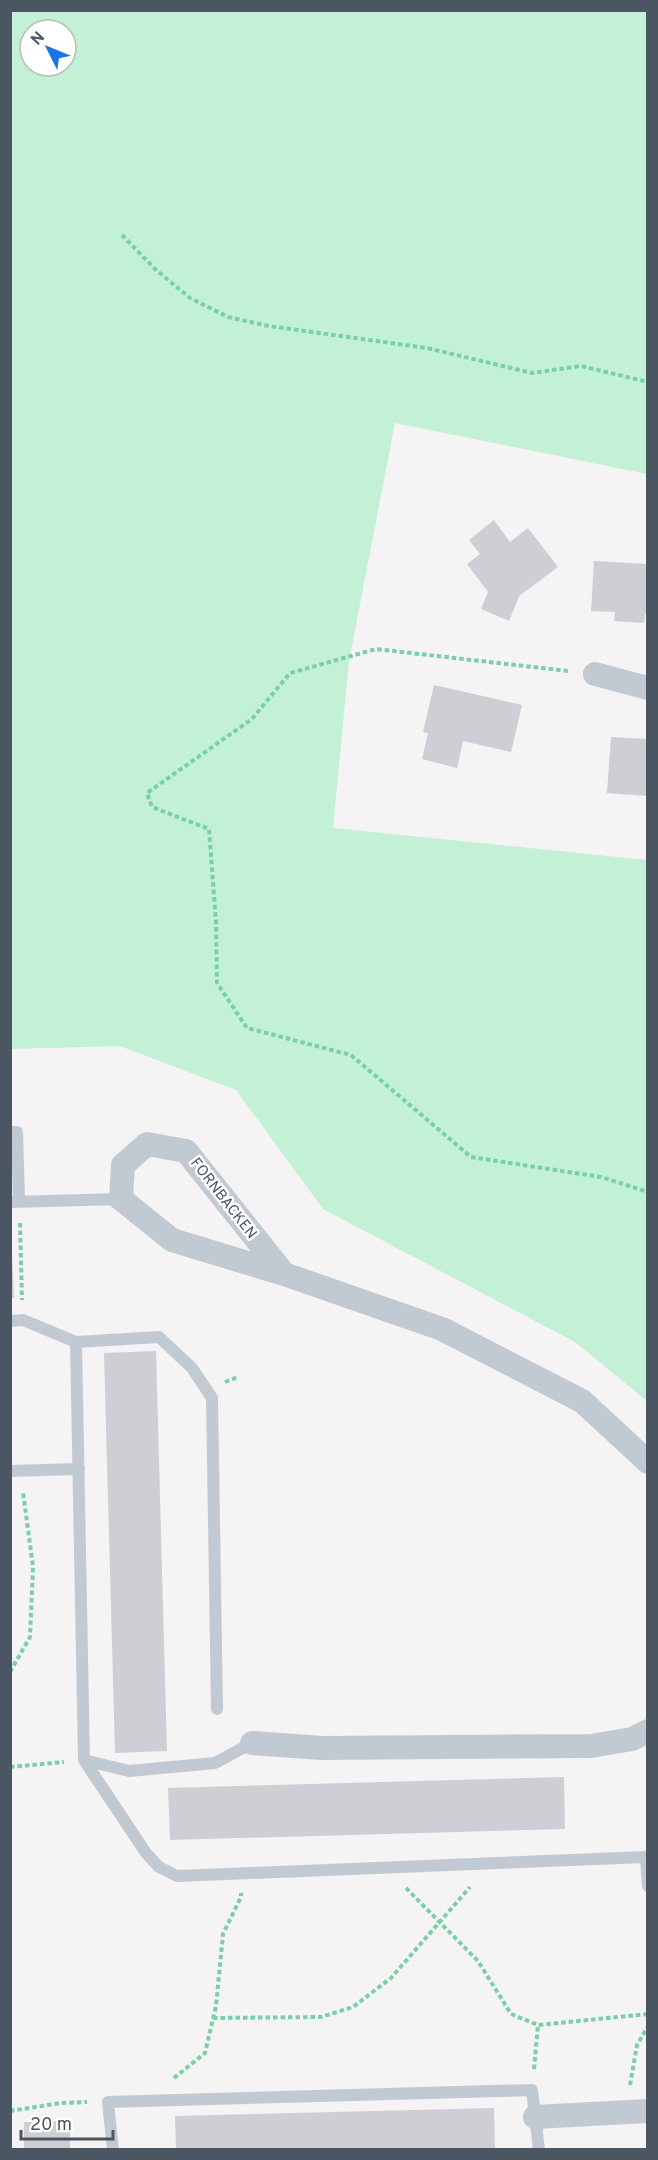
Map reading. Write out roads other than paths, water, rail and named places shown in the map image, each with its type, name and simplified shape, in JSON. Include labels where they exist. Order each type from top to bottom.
[{"type":"street","points":[[595,674],[648,688]]},
{"type":"street","name":"FORNBACKEN","points":[[284,1274],[186,1150],[147,1144],[123,1165],[121,1199],[172,1240],[284,1274],[442,1329],[582,1401],[648,1462]]},
{"type":"street","points":[[252,1743],[322,1748],[591,1746],[632,1739],[648,1731]]},
{"type":"street","points":[[535,2117],[637,2111]]},
{"type":"lane","points":[[10,1132],[17,1132],[15,1202],[121,1199]]},
{"type":"lane","points":[[17,1321],[76,1342],[159,1337],[192,1368],[213,1398],[218,1708]]},
{"type":"lane","points":[[76,1342],[84,1760],[146,1853],[159,1867],[177,1876],[646,1857],[648,1886]]},
{"type":"lane","points":[[15,1471],[80,1469]]},
{"type":"lane","points":[[84,1760],[129,1771],[215,1763],[252,1743]]},
{"type":"lane","points":[[113,2150],[108,2102],[532,2090],[539,2150]]}]
